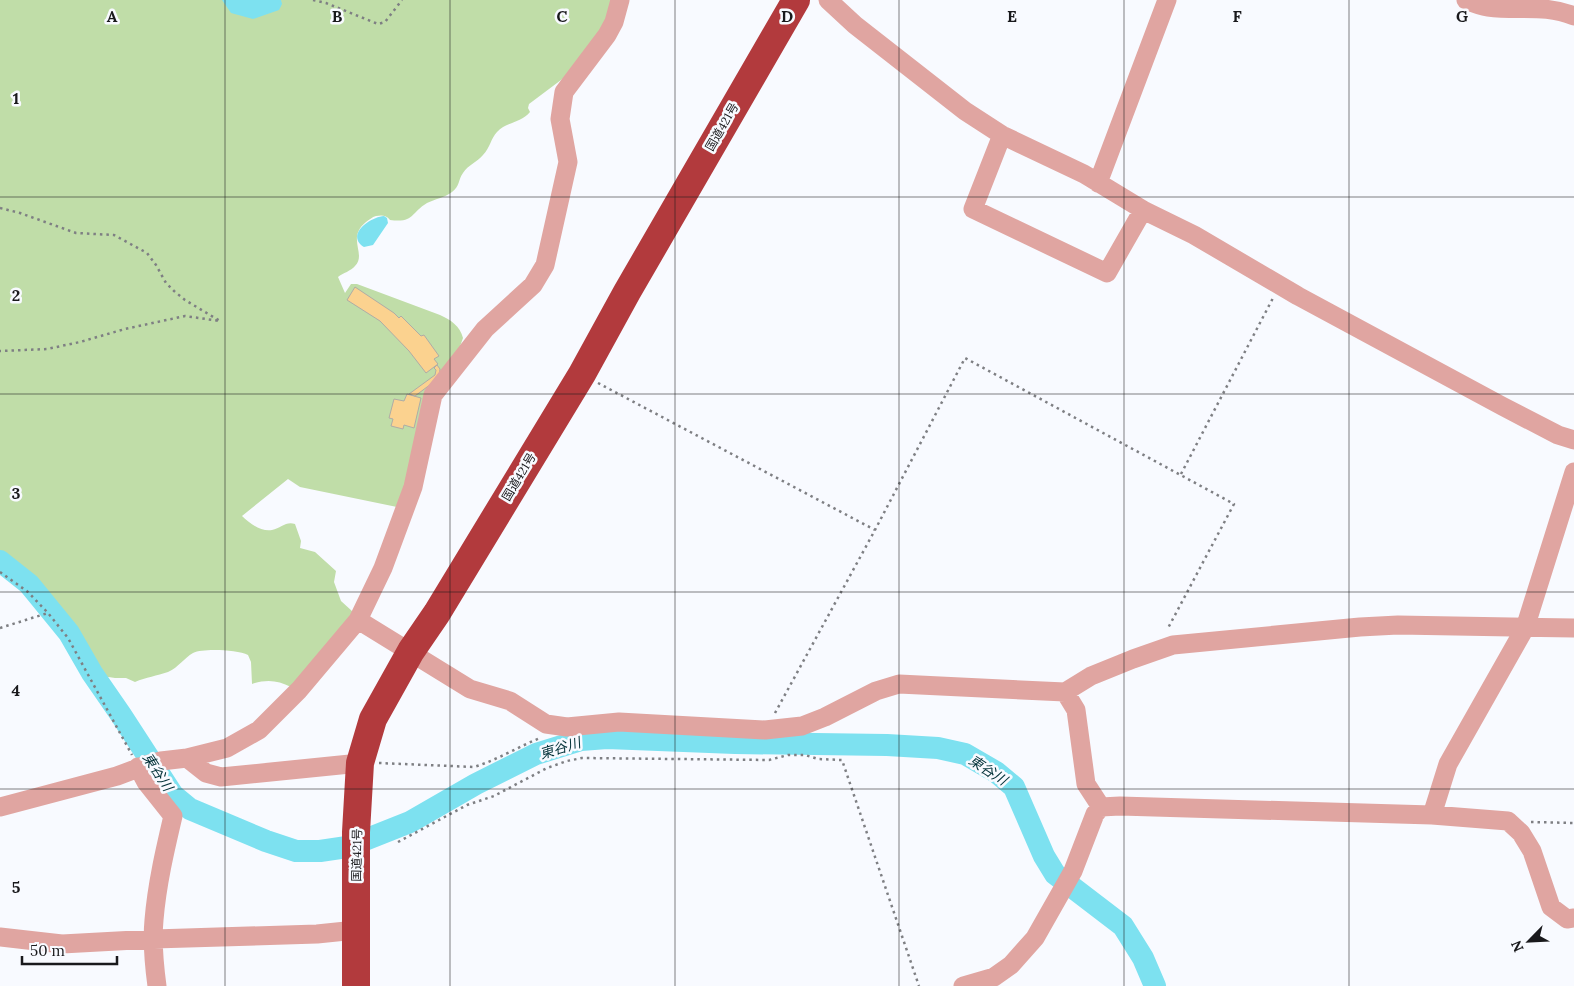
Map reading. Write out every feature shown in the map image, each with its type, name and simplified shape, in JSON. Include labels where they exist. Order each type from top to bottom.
[{"type":"highway","name":"国道421号","points":[[356,986],[357,842],[360,762],[373,719],[411,651],[442,605],[582,374],[627,292],[796,0]]},
{"type":"street","points":[[0,806],[116,776],[149,765],[227,748],[259,730],[299,690],[358,620],[382,568],[412,487],[433,395],[485,329],[533,286],[545,265],[568,162],[560,119],[564,92],[607,35],[614,22],[620,0]]},
{"type":"street","points":[[828,0],[856,25],[957,105],[1002,135],[1084,174],[1145,211],[1194,235],[1280,285],[1502,406],[1558,435],[1574,440]]},
{"type":"street","points":[[1098,183],[1167,0]]},
{"type":"street","points":[[1466,0],[1491,7],[1568,9]]},
{"type":"street","points":[[1002,135],[972,209],[1107,273],[1139,217],[1145,211]]},
{"type":"street","points":[[1432,815],[1448,764],[1525,628],[1574,472]]},
{"type":"street","points":[[358,620],[470,689],[510,701],[546,724],[567,727],[618,722],[765,730],[802,726],[825,717],[876,691],[899,684],[1065,692],[1091,676],[1163,648],[1228,638],[1398,625],[1574,628]]},
{"type":"street","points":[[1065,692],[1076,710],[1086,784],[1101,807]]},
{"type":"street","points":[[187,758],[206,773],[221,777],[360,762]]},
{"type":"street","points":[[149,765],[146,782],[173,816],[163,859],[154,920],[157,986]]},
{"type":"street","points":[[963,986],[994,977],[1011,965],[1035,938],[1073,871],[1095,814],[1101,807],[1140,806],[1432,815],[1508,821],[1521,833],[1532,851],[1551,907],[1567,919],[1574,918]]},
{"type":"street","points":[[0,937],[62,944],[317,934],[356,930]]},
{"type":"path","points":[[313,0],[378,24],[385,22],[402,0]]},
{"type":"path","points":[[0,208],[76,233],[114,235],[147,253],[166,283],[174,291],[185,300],[220,321],[185,316],[125,328],[80,342],[48,349],[0,351]]},
{"type":"path","points":[[1181,474],[1280,285]]},
{"type":"path","points":[[778,707],[965,358],[1234,504],[1162,640],[1163,648]]},
{"type":"path","points":[[582,374],[874,530]]},
{"type":"path","points":[[0,572],[28,592],[68,638],[149,765]]},
{"type":"path","points":[[0,628],[48,613]]},
{"type":"path","points":[[360,762],[474,767],[487,763],[540,738]]},
{"type":"path","points":[[398,842],[467,805],[494,796],[547,768],[582,758],[769,760],[788,755],[805,755],[818,759],[842,760],[918,986]]},
{"type":"path","points":[[1508,821],[1574,823]]},
{"type":"green space","points":[[0,0],[618,0],[611,20],[565,77],[529,104],[530,112],[526,116],[497,132],[481,157],[463,173],[455,190],[446,196],[427,203],[408,219],[398,221],[390,220],[384,216],[376,216],[360,228],[357,240],[358,261],[353,268],[338,277],[345,293],[351,284],[357,284],[440,315],[448,319],[460,330],[463,338],[406,497],[397,507],[300,487],[288,479],[242,516],[264,530],[272,530],[286,524],[295,524],[301,541],[300,548],[315,552],[336,571],[334,582],[341,601],[356,617],[291,687],[272,681],[252,684],[251,662],[248,655],[220,650],[198,651],[168,672],[135,682],[126,678],[102,676],[70,627],[44,595],[16,568],[0,558]]},
{"type":"water","points":[[222,0],[281,0],[282,4],[279,10],[253,19],[231,13]]},
{"type":"water","points":[[384,216],[387,218],[388,223],[373,245],[364,247],[357,237],[358,232],[367,223]]},
{"type":"building","points":[[355,287],[399,318],[401,316],[421,336],[424,335],[439,356],[434,359],[438,364],[426,373],[409,351],[380,321],[347,300]]},
{"type":"building","points":[[437,365],[440,369],[439,378],[415,396],[409,394],[435,375],[436,370],[434,368]]},
{"type":"building","points":[[407,394],[421,398],[414,428],[404,425],[403,429],[391,426],[393,419],[389,418],[394,399],[404,401]]},
{"type":"waterway","name":"東谷川","points":[[0,561],[29,584],[69,633],[92,673],[173,795],[190,809],[266,841],[296,851],[320,851],[347,847],[410,822],[476,784],[536,754],[581,740],[607,738],[938,748],[965,754],[996,772],[1014,787],[1044,856],[1055,874],[1123,926],[1143,958],[1155,986]]}]
